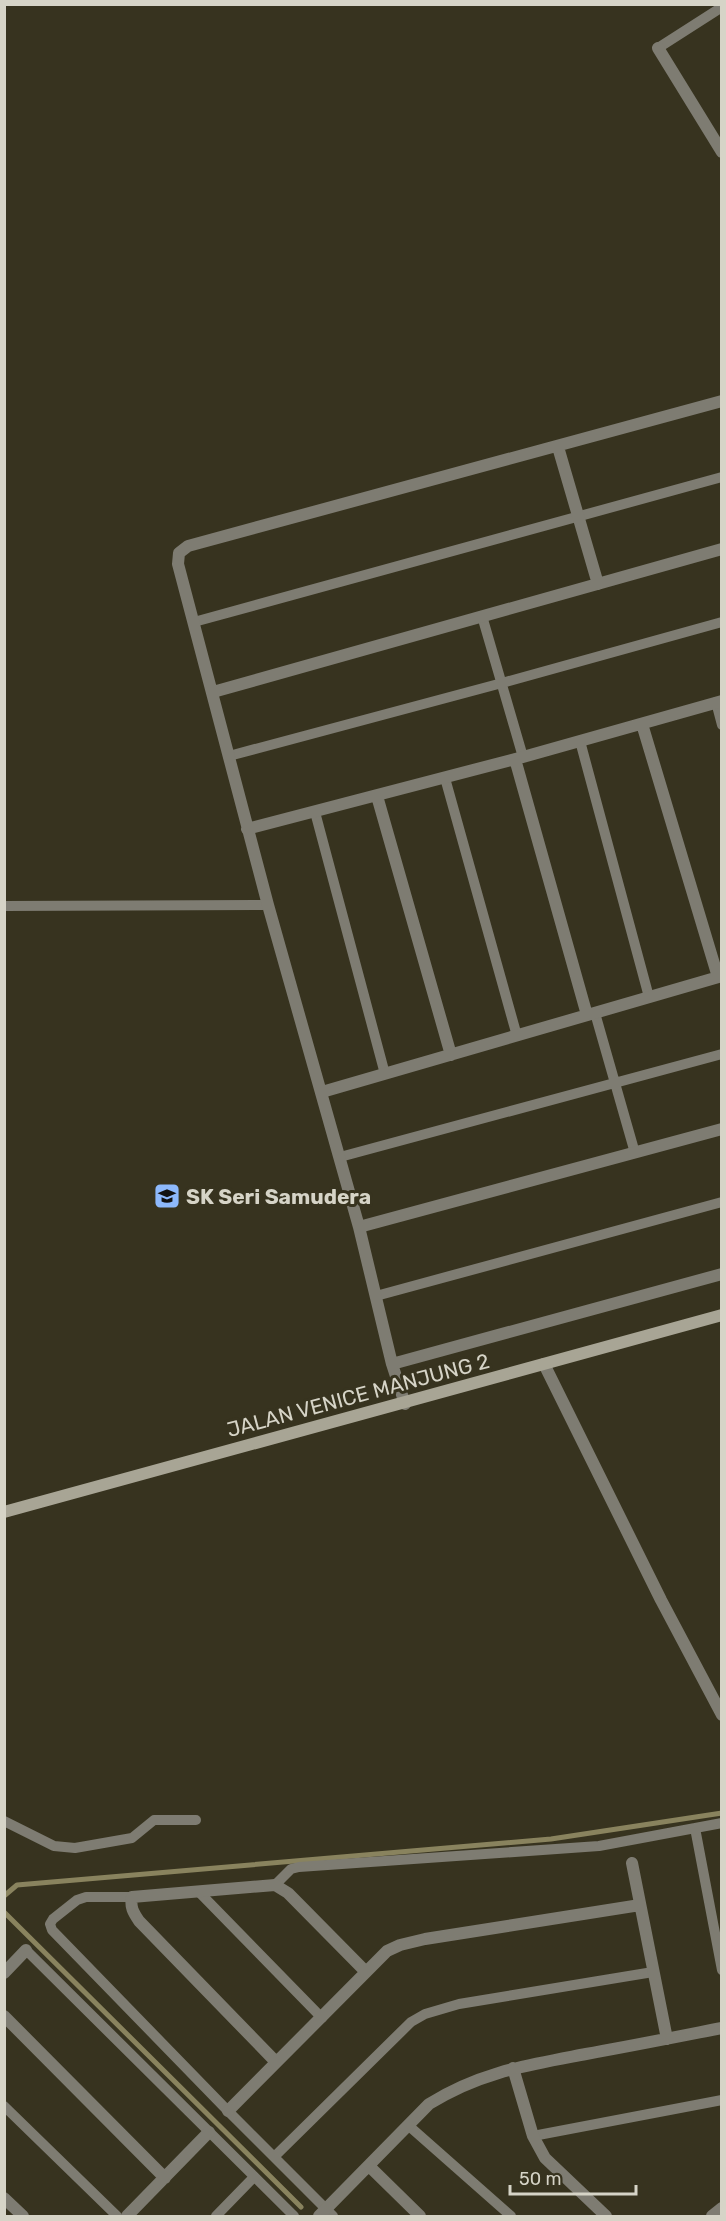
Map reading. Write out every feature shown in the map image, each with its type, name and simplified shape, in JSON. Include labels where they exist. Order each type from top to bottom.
[{"type":"street","points":[[658,48],[722,152]]},
{"type":"street","points":[[405,1404],[392,1364],[359,1227],[322,1092],[247,830],[178,564],[179,553],[188,546],[722,401]]},
{"type":"street","points":[[558,447],[598,584]]},
{"type":"street","points":[[213,692],[722,549]]},
{"type":"street","points":[[247,830],[519,758],[718,701]]},
{"type":"street","points":[[322,1092],[720,977],[642,724]]},
{"type":"street","points":[[519,758],[591,1014]]},
{"type":"street","points":[[377,796],[451,1055]]},
{"type":"street","points":[[359,1227],[722,1129]]},
{"type":"street","points":[[392,1364],[722,1274]]},
{"type":"street","name":"JALAN VENICE MANJUNG 2","points":[[4,1512],[722,1316]]},
{"type":"street","points":[[544,1364],[661,1600],[722,1715]]},
{"type":"street","points":[[632,1863],[667,2039]]},
{"type":"street","points":[[275,2061],[139,1921],[133,1912],[132,1897],[275,1885],[288,1893],[366,1972]]},
{"type":"street","points":[[228,2111],[275,2061],[322,2018],[366,1972],[387,1952],[400,1944],[640,1905]]},
{"type":"street","points":[[4,1973],[26,1950]]},
{"type":"street","points":[[4,2016],[165,2178]]},
{"type":"street","points":[[326,2214],[429,2104],[450,2091],[479,2078],[513,2068],[722,2028]]},
{"type":"street","points":[[513,2068],[533,2136],[545,2158],[606,2217]]},
{"type":"street","points":[[127,2217],[209,2132]]},
{"type":"street","points":[[369,2166],[420,2217]]},
{"type":"street","points":[[4,2198],[23,2217]]},
{"type":"street","points":[[712,2217],[722,2208]]},
{"type":"lane","points":[[658,48],[722,7]]},
{"type":"lane","points":[[194,622],[722,477]]},
{"type":"lane","points":[[482,616],[502,683],[519,758]]},
{"type":"lane","points":[[229,756],[722,622]]},
{"type":"lane","points":[[718,701],[722,724]]},
{"type":"lane","points":[[580,741],[649,997]]},
{"type":"lane","points":[[445,778],[517,1036]]},
{"type":"lane","points":[[315,812],[385,1074]]},
{"type":"lane","points":[[4,906],[268,905]]},
{"type":"lane","points":[[591,1014],[615,1083],[635,1153]]},
{"type":"lane","points":[[339,1157],[722,1054]]},
{"type":"lane","points":[[376,1296],[722,1202]]},
{"type":"lane","points":[[4,1821],[54,1846],[75,1848],[132,1838],[154,1820],[196,1820]]},
{"type":"lane","points":[[275,1885],[284,1874],[299,1867],[599,1846],[722,1823]]},
{"type":"lane","points":[[695,1828],[722,1970]]},
{"type":"lane","points":[[198,1891],[322,2018]]},
{"type":"lane","points":[[132,1897],[86,1897],[69,1906],[53,1919],[50,1924],[52,1930],[274,2157],[326,2214]]},
{"type":"lane","points":[[26,1950],[294,2217]]},
{"type":"lane","points":[[274,2157],[411,2022],[425,2014],[459,2004],[653,1972]]},
{"type":"lane","points":[[533,2136],[722,2100]]},
{"type":"lane","points":[[4,2106],[117,2217]]},
{"type":"lane","points":[[409,2126],[511,2217]]},
{"type":"lane","points":[[216,2217],[254,2177]]},
{"type":"waterway","points":[[4,1896],[17,1885],[551,1839],[722,1813]]},
{"type":"waterway","points":[[4,1912],[301,2207]]},
{"type":"place","name":"SK Seri Samudera","points":[[167,1196]]}]
